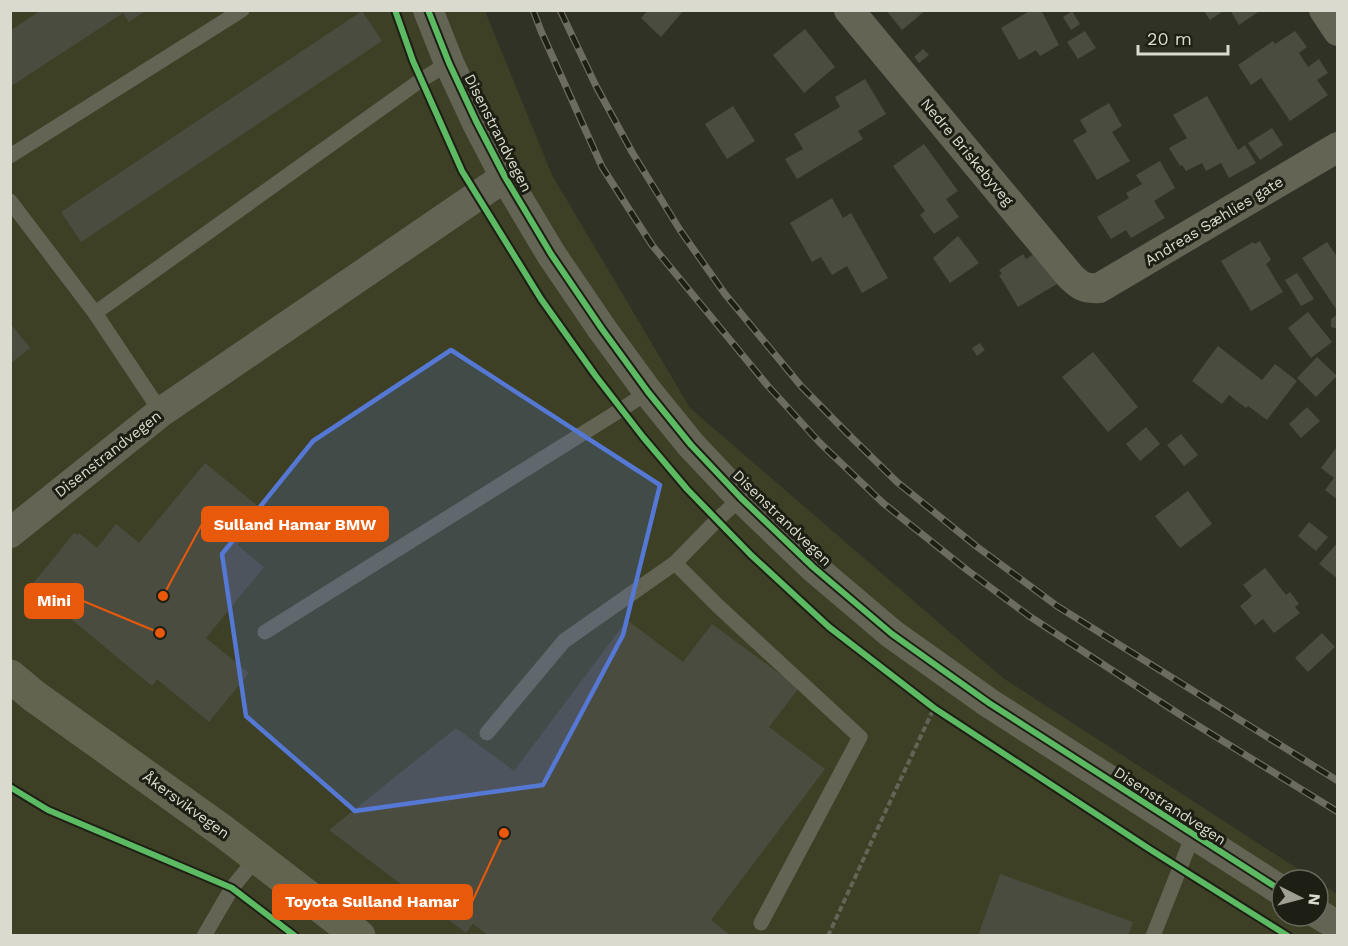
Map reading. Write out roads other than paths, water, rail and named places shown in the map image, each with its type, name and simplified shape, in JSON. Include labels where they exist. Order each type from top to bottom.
[{"type":"street","name":"Disenstrandvegen","points":[[428,10],[476,121],[505,177],[550,254],[648,392],[691,445],[741,498],[813,567],[892,634],[989,703],[1270,884]]},
{"type":"street","name":"Nedre Briskebyveg","points":[[849,10],[1071,276],[1079,285],[1089,289]]},
{"type":"street","points":[[1324,10],[1338,31]]},
{"type":"street","name":"Andreas Sæhlies gate","points":[[1089,289],[1099,288],[1338,147]]},
{"type":"street","name":"Disenstrandvegen","points":[[10,533],[161,412],[505,177]]},
{"type":"street","name":"Åkersvikvegen","points":[[10,676],[34,696],[215,825],[359,936]]},
{"type":"lane","points":[[10,156],[242,10]]},
{"type":"lane","points":[[94,313],[421,80],[449,63]]},
{"type":"lane","points":[[10,201],[94,313],[161,412]]},
{"type":"lane","points":[[265,632],[648,392]]},
{"type":"lane","points":[[487,733],[564,641],[675,563],[741,498]]},
{"type":"lane","points":[[675,563],[718,606],[860,737],[761,923]]},
{"type":"lane","points":[[1153,936],[1193,836]]},
{"type":"lane","points":[[204,936],[232,888],[257,857]]},
{"type":"railway","points":[[533,10],[602,167],[652,245],[768,386],[820,443],[883,503],[1029,616],[1179,714],[1338,812]]},
{"type":"railway","points":[[560,10],[596,86],[632,152],[680,230],[725,294],[801,386],[847,433],[897,482],[976,546],[1057,606],[1338,781]]},
{"type":"place","name":"Sulland Hamar BMW","points":[[163,596]]},
{"type":"place","name":"Mini","points":[[160,633]]},
{"type":"place","name":"Toyota Sulland Hamar","points":[[504,833]]}]
